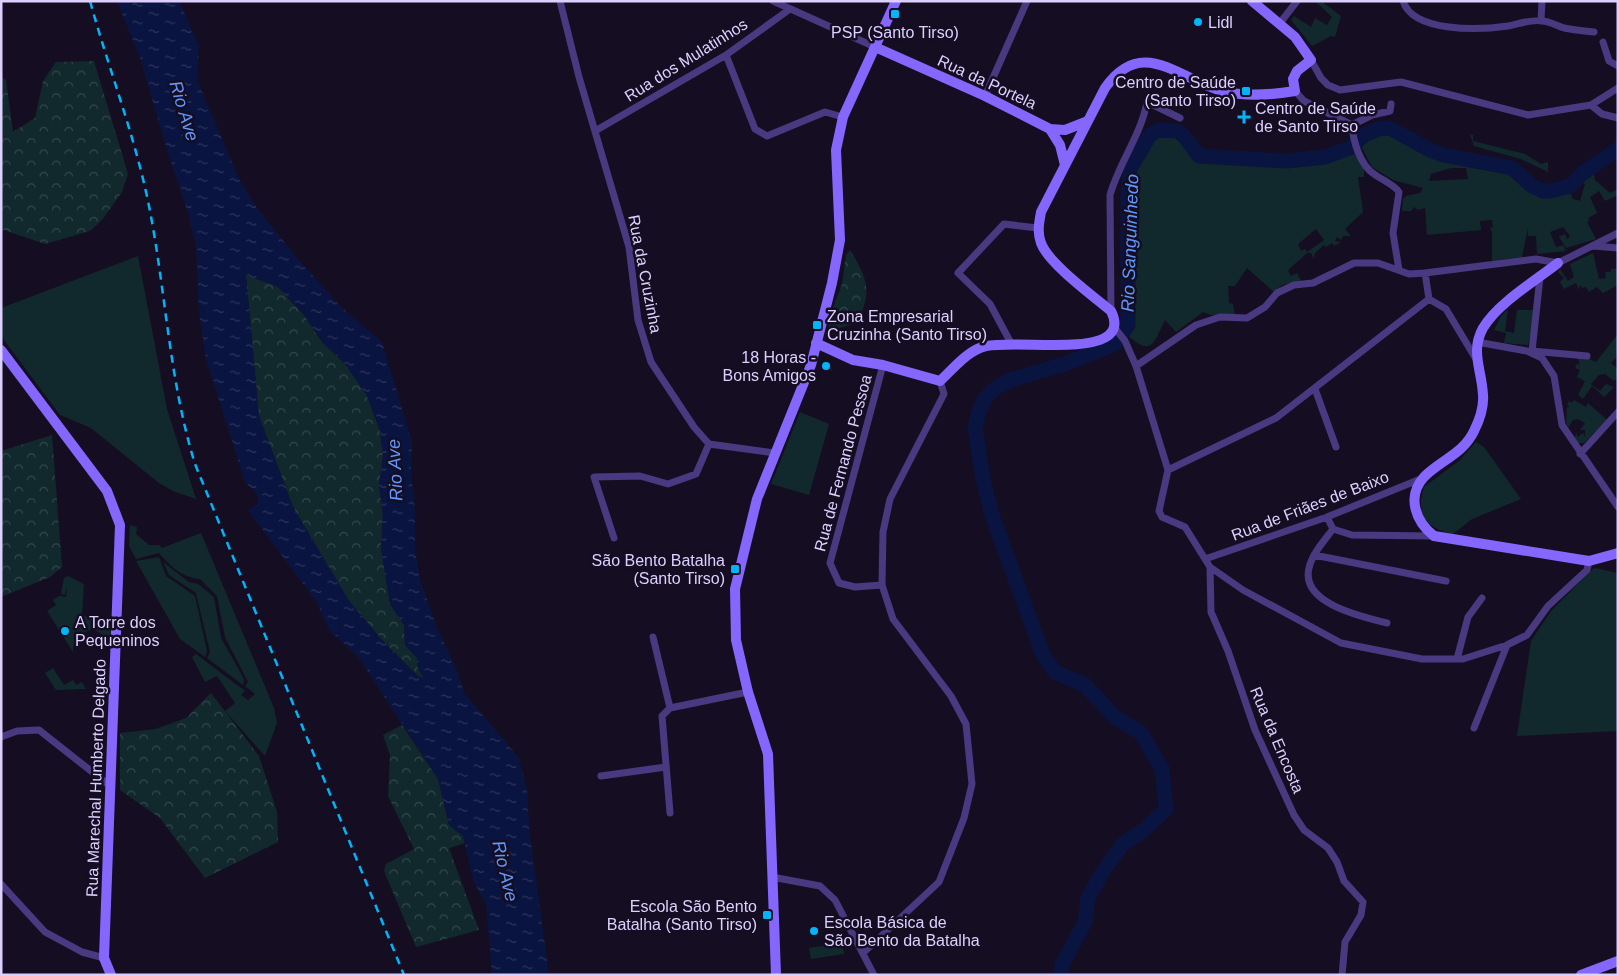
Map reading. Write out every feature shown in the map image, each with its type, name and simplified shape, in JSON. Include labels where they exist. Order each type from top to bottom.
[{"type":"street","name":"Rua da Cruzinha","points":[[560,1],[629,247],[638,320],[651,362],[694,427],[709,444]]},
{"type":"street","points":[[773,1],[875,47]]},
{"type":"street","points":[[776,975],[768,754],[748,692],[736,640],[735,590],[757,499],[811,365],[832,283],[840,240],[836,150],[843,117],[896,1]]},
{"type":"street","points":[[985,96],[1027,1]]},
{"type":"street","points":[[1252,1],[1295,37],[1321,78],[1328,85],[1340,90],[1400,82],[1528,115],[1590,105],[1618,88]]},
{"type":"street","points":[[1280,24],[1296,1]]},
{"type":"street","points":[[1403,1],[1413,17],[1429,23],[1467,28],[1505,26],[1542,20],[1563,27],[1594,32]]},
{"type":"street","points":[[1542,1],[1542,20]]},
{"type":"street","name":"Rua dos Mulatinhos","points":[[595,131],[726,55],[790,10]]},
{"type":"street","points":[[1603,42],[1609,61],[1618,66]]},
{"type":"street","name":"Rua da Portela","points":[[875,47],[985,96],[1050,129]]},
{"type":"street","points":[[726,55],[755,129],[766,136],[824,112],[843,117]]},
{"type":"street","points":[[1311,60],[1297,71],[1292,79],[1295,91],[1304,101],[1352,125]]},
{"type":"street","points":[[1111,311],[1052,260],[1041,245],[1038,228],[1041,212],[1088,120],[1111,80],[1117,73],[1134,64],[1158,63],[1219,90],[1237,94],[1257,95],[1295,91]]},
{"type":"street","points":[[1180,118],[1147,102],[1144,117],[1114,182],[1110,195],[1111,311],[1115,320],[1116,330],[1125,341],[1136,366],[1168,470],[1159,511],[1162,517],[1185,527],[1210,567],[1231,583],[1341,643],[1422,659],[1457,659],[1507,645],[1527,635],[1548,606],[1587,570],[1589,561]]},
{"type":"street","points":[[1352,125],[1372,115],[1390,111],[1391,104]]},
{"type":"street","points":[[1590,105],[1602,114],[1618,118]]},
{"type":"street","points":[[1050,129],[1065,130],[1088,120]]},
{"type":"street","points":[[1352,125],[1355,143],[1371,173],[1396,188],[1399,192],[1393,233],[1399,270]]},
{"type":"street","points":[[1050,129],[1060,144],[1065,165]]},
{"type":"street","points":[[1012,345],[990,304],[958,273],[1004,224],[1038,228]]},
{"type":"street","points":[[1434,536],[1424,529],[1414,505],[1415,491],[1424,477],[1468,442],[1481,413],[1484,395],[1476,359],[1477,342],[1483,328],[1491,316],[1558,263],[1618,233]]},
{"type":"street","points":[[1592,246],[1618,248]]},
{"type":"street","points":[[1136,366],[1196,324],[1220,317],[1247,318],[1266,307],[1277,293],[1294,285],[1313,283],[1354,263],[1378,263],[1408,274],[1536,259],[1558,263]]},
{"type":"street","points":[[1425,273],[1429,298],[1446,310],[1476,359]]},
{"type":"street","points":[[1529,351],[1540,277]]},
{"type":"street","points":[[1168,470],[1276,418],[1316,389],[1429,298]]},
{"type":"street","points":[[940,381],[976,350],[987,346],[1088,343],[1109,335],[1116,330]]},
{"type":"street","points":[[1477,342],[1529,351],[1587,356]]},
{"type":"street","points":[[816,343],[854,360],[883,364],[940,381]]},
{"type":"street","name":"Rua Marechal Humberto Delgado","points":[[1,350],[107,491],[120,525],[104,958],[111,975]]},
{"type":"street","points":[[1529,351],[1542,358],[1554,376],[1562,425],[1618,507]]},
{"type":"street","name":"Rua de Fernando Pessoa","points":[[882,585],[855,587],[839,582],[830,563],[883,364]]},
{"type":"street","points":[[863,952],[939,882],[964,818],[972,784],[966,724],[951,696],[893,618],[882,585],[883,532],[890,500],[944,394],[940,381]]},
{"type":"street","points":[[1316,389],[1336,447]]},
{"type":"street","points":[[1580,454],[1618,412]]},
{"type":"street","points":[[614,538],[594,477],[640,476],[668,484],[696,474],[709,444],[775,453]]},
{"type":"street","name":"Rua de Friães de Baixo","points":[[1205,559],[1327,517],[1424,477]]},
{"type":"street","points":[[1327,517],[1333,529],[1352,535],[1434,536],[1589,561],[1618,554]]},
{"type":"street","points":[[1333,529],[1314,555],[1308,570],[1310,583],[1320,597],[1342,610],[1387,623]]},
{"type":"street","points":[[1314,555],[1446,581]]},
{"type":"street","name":"Rua da Encosta","points":[[1210,567],[1211,612],[1228,651],[1263,748],[1285,791],[1294,815],[1304,830],[1328,848],[1337,862],[1344,881],[1363,902],[1361,915],[1345,942],[1342,975]]},
{"type":"street","points":[[1457,659],[1468,617],[1482,598]]},
{"type":"street","points":[[653,638],[670,708]]},
{"type":"street","points":[[1474,728],[1507,645]]},
{"type":"street","points":[[670,813],[662,716],[670,708],[748,692]]},
{"type":"street","points":[[1,736],[18,731],[39,730],[110,786]]},
{"type":"street","points":[[601,776],[666,767]]},
{"type":"street","points":[[772,877],[820,886],[835,900],[874,975]]},
{"type":"street","points":[[1,884],[45,932],[82,952],[104,958]]},
{"type":"street","points":[[1581,975],[1618,961]]},
{"type":"green space","points":[[1315,1],[1321,1],[1341,16],[1335,37],[1331,36],[1312,46],[1291,20],[1294,16],[1311,27],[1315,18],[1327,25],[1332,17]]},
{"type":"green space","points":[[94,61],[128,174],[122,192],[102,220],[90,231],[45,244],[1,229],[1,77],[6,80],[13,132],[35,118],[43,81],[56,62]]},
{"type":"green space","points":[[1389,130],[1441,156],[1511,170],[1524,183],[1544,194],[1569,191],[1573,199],[1580,201],[1585,184],[1578,183],[1593,168],[1595,180],[1610,193],[1618,189],[1618,195],[1605,201],[1599,191],[1590,197],[1597,213],[1588,218],[1589,221],[1587,222],[1596,239],[1566,248],[1559,237],[1565,234],[1567,239],[1570,236],[1563,227],[1550,232],[1556,247],[1563,245],[1566,251],[1537,254],[1536,236],[1528,236],[1528,228],[1522,257],[1492,261],[1492,233],[1490,228],[1493,227],[1492,220],[1480,221],[1481,230],[1427,235],[1425,208],[1418,210],[1414,207],[1411,211],[1402,211],[1403,199],[1406,196],[1420,193],[1423,188],[1393,180],[1372,167],[1359,142],[1378,131]],"holes":[[[1451,168],[1466,168],[1468,179],[1429,181],[1431,174]]]},
{"type":"green space","points":[[1174,132],[1198,158],[1235,161],[1278,163],[1320,160],[1338,155],[1354,147],[1364,169],[1364,177],[1358,177],[1363,212],[1345,229],[1351,236],[1343,236],[1341,240],[1337,237],[1335,241],[1341,242],[1334,246],[1332,243],[1326,247],[1324,245],[1315,253],[1314,259],[1311,253],[1307,253],[1288,270],[1291,276],[1297,273],[1301,281],[1282,285],[1274,292],[1247,268],[1235,286],[1228,286],[1229,303],[1233,304],[1235,315],[1211,315],[1203,312],[1176,332],[1165,320],[1151,345],[1141,345],[1125,333],[1130,324],[1132,169],[1149,140],[1157,133]],"holes":[[[1316,229],[1324,240],[1307,252],[1305,249],[1301,251],[1298,244]]]},
{"type":"green space","points":[[1470,134],[1473,135],[1473,141],[1525,154],[1541,164],[1548,162],[1548,172],[1521,159],[1474,146]]},
{"type":"green space","points":[[850,250],[864,278],[866,286],[865,303],[856,323],[833,330],[828,335],[830,317],[842,282],[846,255]]},
{"type":"green space","points":[[1593,253],[1599,279],[1606,278],[1605,272],[1611,272],[1611,269],[1618,269],[1618,285],[1603,293],[1597,287],[1589,292],[1586,287],[1582,288],[1580,285],[1579,290],[1576,283],[1564,289],[1560,282],[1564,278],[1558,272],[1560,269],[1568,281],[1574,277],[1570,264]]},
{"type":"green space","points":[[138,256],[167,409],[196,499],[173,491],[159,483],[91,428],[60,415],[1,336],[1,308]]},
{"type":"green space","points":[[246,275],[278,287],[304,315],[322,342],[346,365],[367,396],[380,431],[383,456],[379,485],[383,515],[381,548],[390,604],[404,625],[405,645],[417,658],[418,669],[425,679],[418,676],[383,641],[349,601],[293,507],[259,416]]},
{"type":"green space","points":[[1508,309],[1505,331],[1514,333],[1517,310],[1536,310],[1528,345],[1504,343],[1506,333],[1494,330],[1501,316]]},
{"type":"green space","points":[[1618,334],[1618,356],[1611,363],[1618,369],[1618,377],[1614,381],[1605,374],[1599,375],[1591,384],[1585,380],[1600,391],[1606,384],[1614,387],[1604,397],[1592,386],[1583,399],[1578,395],[1585,381],[1577,377],[1580,370],[1575,368],[1577,364],[1580,365],[1577,356],[1589,356],[1591,360],[1596,362]]},
{"type":"green space","points":[[1574,400],[1586,407],[1588,403],[1607,420],[1584,443],[1578,443],[1573,439],[1577,433],[1577,437],[1583,433],[1585,437],[1585,430],[1580,430],[1585,423],[1578,419],[1573,420],[1568,428],[1566,423],[1567,407],[1570,407],[1567,405],[1569,401],[1572,403]]},
{"type":"green space","points":[[800,412],[829,424],[809,495],[771,484]]},
{"type":"green space","points":[[52,435],[62,567],[50,577],[1,597],[1,451]]},
{"type":"green space","points":[[1476,442],[1484,447],[1521,499],[1472,519],[1453,534],[1436,528],[1425,519],[1422,513],[1421,505],[1424,487],[1459,461]]},
{"type":"green space","points":[[130,525],[137,527],[136,534],[149,545],[159,545],[162,548],[201,533],[274,708],[277,723],[265,756],[225,711],[235,703],[217,676],[205,682],[192,657],[196,654],[245,691],[241,695],[248,700],[255,694],[245,686],[248,682],[225,637],[217,596],[200,579],[182,573],[159,553],[136,559],[129,546]]},
{"type":"green space","points":[[159,557],[166,576],[195,596],[207,651],[205,657],[180,639],[136,561]]},
{"type":"green space","points":[[163,562],[189,582],[198,584],[214,597],[221,638],[244,679],[243,685],[207,658],[210,652],[196,593],[169,575]]},
{"type":"green space","points":[[1594,568],[1618,573],[1618,731],[1517,736],[1531,641],[1551,611]]},
{"type":"green space","points":[[68,576],[84,584],[82,616],[111,620],[110,645],[101,634],[92,630],[84,634],[78,646],[73,646],[73,652],[47,611],[56,605],[53,600],[59,596],[66,597],[67,585],[65,595],[61,594],[64,578]]},
{"type":"green space","points":[[53,668],[64,685],[73,680],[76,685],[82,682],[86,689],[56,690],[45,673]]},
{"type":"green space","points":[[211,693],[259,756],[277,812],[278,842],[205,878],[160,818],[120,790],[120,733],[156,729],[186,718]]},
{"type":"green space","points":[[402,725],[438,779],[449,825],[463,836],[465,843],[449,848],[479,930],[416,947],[384,871],[386,864],[414,849],[388,796],[390,755],[383,735]]},
{"type":"green space","points":[[842,943],[844,954],[811,959],[809,948]]},
{"type":"water","name":"Rio Ave","points":[[117,1],[179,1],[199,46],[197,80],[239,179],[259,211],[298,259],[341,307],[382,342],[412,442],[411,472],[415,509],[415,550],[420,580],[436,625],[458,673],[464,693],[519,758],[527,791],[529,828],[549,975],[492,975],[486,904],[473,880],[463,836],[449,825],[438,779],[359,658],[329,630],[316,601],[248,510],[258,504],[257,494],[245,482],[206,359],[199,312],[196,245],[188,213],[140,58]],"holes":[[[246,275],[278,287],[304,315],[322,342],[346,365],[367,396],[380,431],[383,456],[379,485],[383,515],[381,548],[390,604],[404,625],[405,645],[417,658],[418,669],[424,679],[417,676],[383,641],[349,601],[293,507],[259,416]]]},
{"type":"waterway","name":"Rio Sanguinhedo","points":[[1061,975],[1062,965],[1085,922],[1088,898],[1102,873],[1122,845],[1145,829],[1166,809],[1162,769],[1141,733],[1115,717],[1085,685],[1055,672],[1043,655],[992,515],[983,479],[975,427],[985,398],[996,388],[1010,380],[1065,364],[1115,344],[1128,325],[1128,196],[1130,169],[1150,135],[1159,130],[1177,131],[1184,136],[1199,156],[1287,161],[1325,157],[1350,148],[1364,135],[1378,129],[1389,128],[1443,155],[1512,168],[1532,186],[1543,191],[1570,186],[1583,173],[1618,149]]},
{"type":"railway","points":[[90,1],[129,129],[149,206],[179,400],[195,464],[404,975]]},
{"type":"place","name":"PSP (Santo Tirso)","points":[[895,14]]},
{"type":"place","name":"Lidl","points":[[1198,22]]},
{"type":"place","name":"Centro de Saúde (Santo Tirso)","points":[[1246,91]]},
{"type":"place","name":"Centro de Saúde de Santo Tirso","points":[[1244,117]]},
{"type":"place","name":"Zona Empresarial Cruzinha (Santo Tirso)","points":[[817,325]]},
{"type":"place","name":"18 Horas - Bons Amigos","points":[[826,366]]},
{"type":"place","name":"São Bento Batalha (Santo Tirso)","points":[[735,569]]},
{"type":"place","name":"A Torre dos Pequeninos","points":[[65,631]]},
{"type":"place","name":"Escola São Bento Batalha (Santo Tirso)","points":[[767,915]]},
{"type":"place","name":"Escola Básica de São Bento da Batalha","points":[[814,931]]}]
